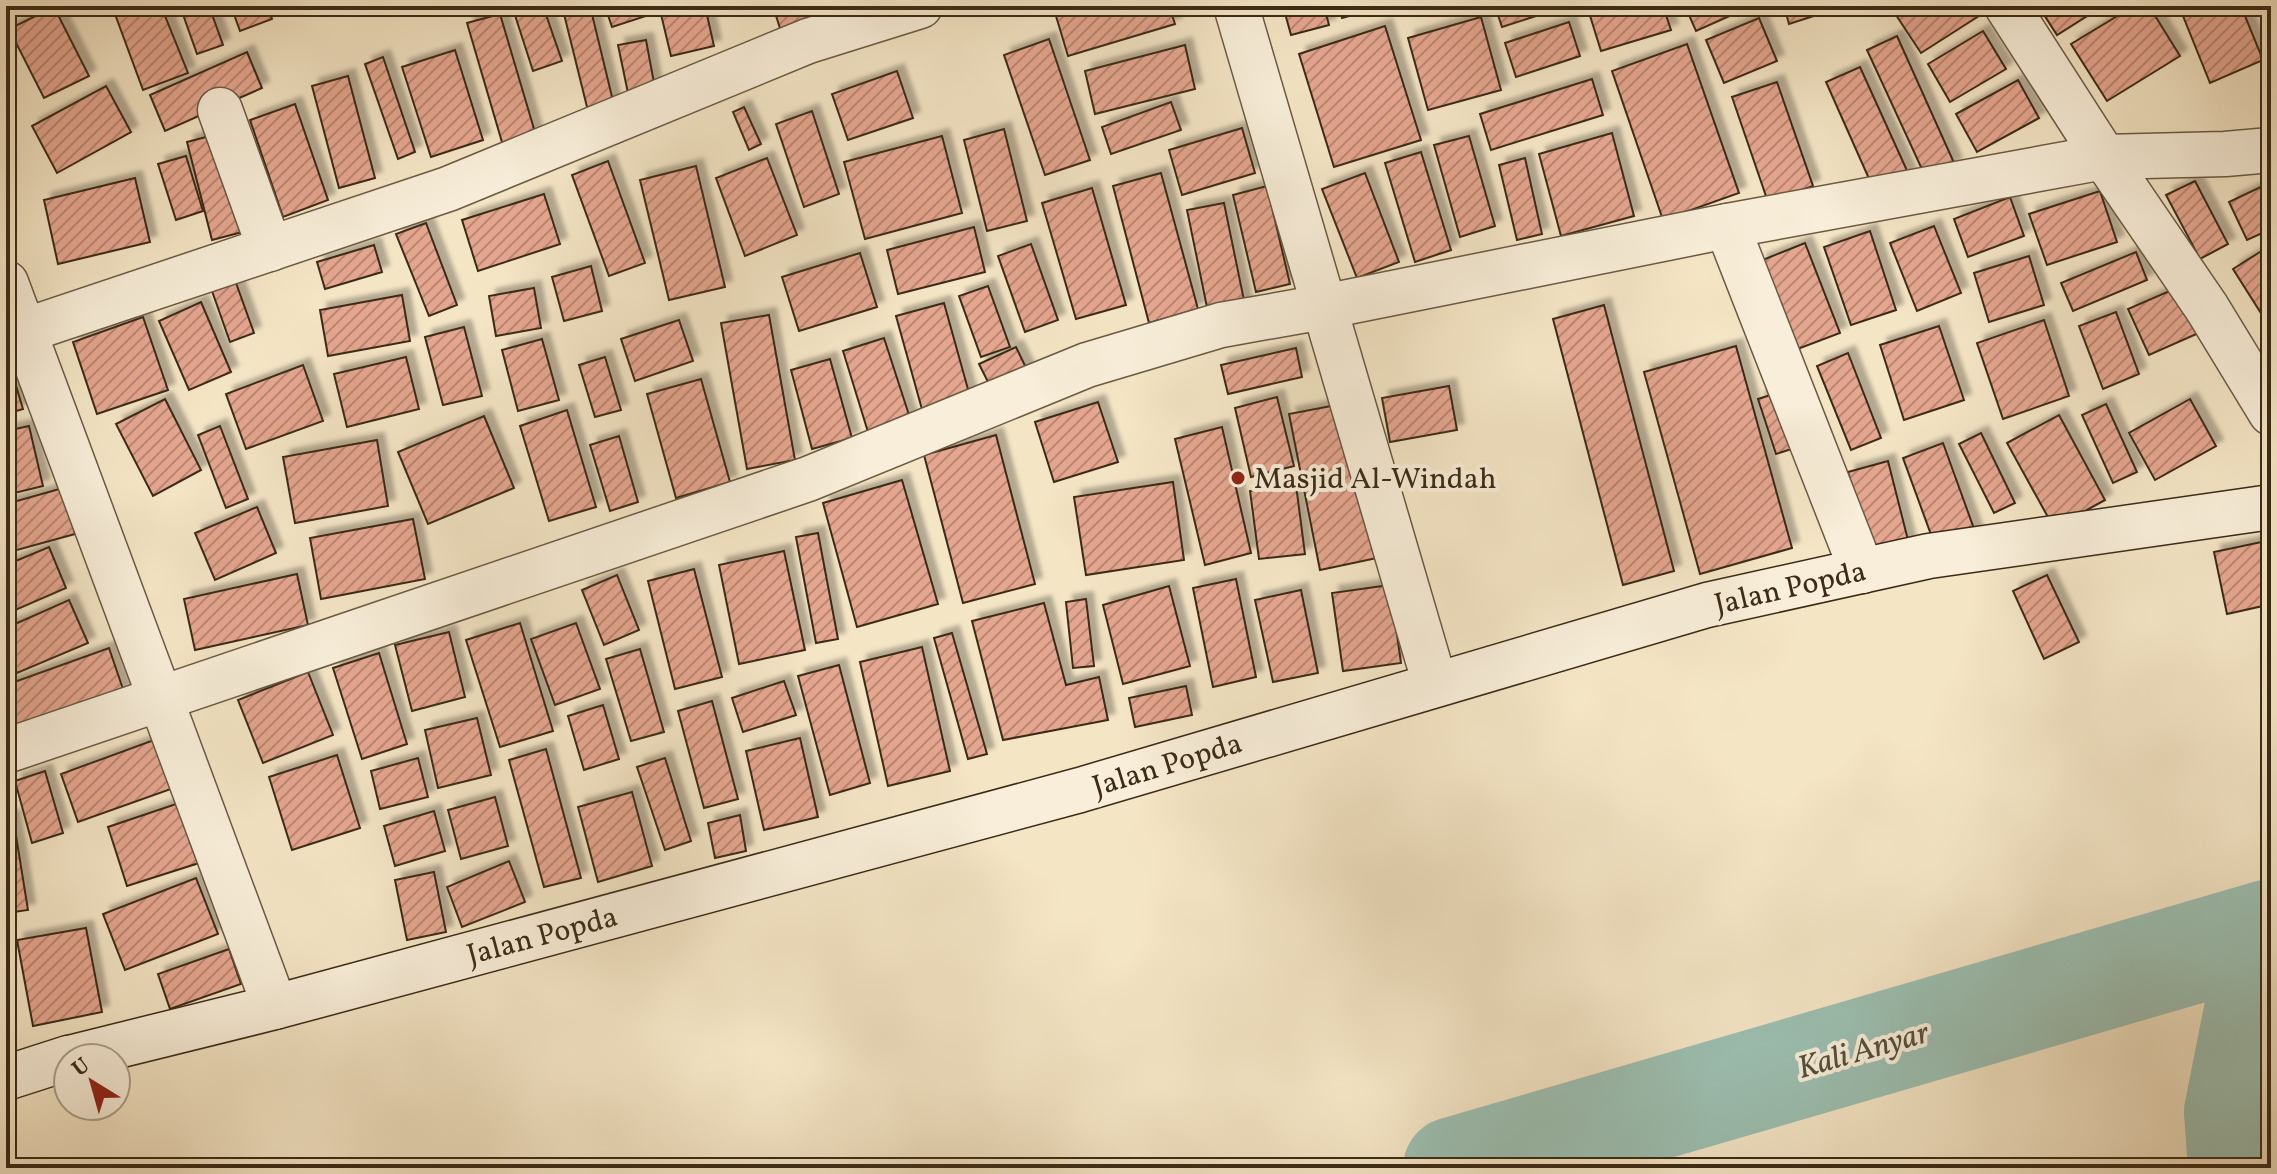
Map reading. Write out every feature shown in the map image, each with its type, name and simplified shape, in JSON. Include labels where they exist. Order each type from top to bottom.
[{"type":"street","points":[[15,334],[448,189],[808,41],[920,6]]},
{"type":"street","points":[[1236,6],[1435,684]]},
{"type":"street","points":[[2007,6],[2104,157],[2207,308],[2271,413]]},
{"type":"street","points":[[220,110],[270,249]]},
{"type":"street","points":[[6,751],[808,479],[1087,365],[1221,325],[1727,226],[2104,157],[2271,150]]},
{"type":"street","points":[[1727,226],[1862,571]]},
{"type":"street","points":[[6,283],[15,334],[160,699],[275,1007]]},
{"type":"street","name":"Jalan Popda","points":[[38,1064],[275,1007],[1080,790],[1707,605],[1929,556],[2271,507]]},
{"type":"building","points":[[112,6],[161,6],[188,73],[143,90]]},
{"type":"building","points":[[180,6],[209,6],[223,45],[197,54]]},
{"type":"building","points":[[231,6],[267,6],[272,19],[240,31]]},
{"type":"building","points":[[512,6],[543,6],[562,61],[533,71]]},
{"type":"building","points":[[562,6],[590,6],[614,105],[588,111]]},
{"type":"building","points":[[605,6],[642,6],[646,16],[612,27]]},
{"type":"building","points":[[659,6],[705,6],[714,46],[671,56]]},
{"type":"building","points":[[773,6],[825,6],[831,23],[783,38]]},
{"type":"building","points":[[1053,6],[1169,6],[1175,24],[1068,56]]},
{"type":"building","points":[[1283,6],[1324,6],[1329,25],[1291,35]]},
{"type":"building","points":[[1339,6],[1373,6],[1374,9],[1342,18]]},
{"type":"building","points":[[1440,6],[1469,6],[1441,11]]},
{"type":"building","points":[[1495,6],[1567,6],[1502,27]]},
{"type":"building","points":[[1587,6],[1663,6],[1671,30],[1601,51]]},
{"type":"building","points":[[1685,6],[1752,6],[1696,31]]},
{"type":"building","points":[[1784,6],[1838,6],[1839,8],[1789,24]]},
{"type":"building","points":[[1903,6],[1977,6],[1982,14],[1921,53],[1894,12]]},
{"type":"building","points":[[2048,6],[2103,6],[2057,35],[2041,10]]},
{"type":"building","points":[[2134,6],[2149,6],[2180,56],[2107,101],[2071,44]]},
{"type":"building","points":[[2179,6],[2241,6],[2263,60],[2210,83]]},
{"type":"building","points":[[2262,6],[2271,6],[2271,29]]},
{"type":"building","points":[[54,7],[89,76],[44,98],[9,29]]},
{"type":"building","points":[[500,14],[537,139],[504,149],[467,23]]},
{"type":"building","points":[[1481,17],[1501,90],[1428,110],[1408,38]]},
{"type":"building","points":[[1759,18],[1777,61],[1724,83],[1706,40]]},
{"type":"building","points":[[1569,22],[1580,56],[1516,77],[1505,43]]},
{"type":"building","points":[[1385,26],[1421,140],[1334,167],[1299,54]]},
{"type":"building","points":[[1983,31],[2006,69],[1950,102],[1928,64]]},
{"type":"building","points":[[1897,36],[1955,165],[1926,178],[1867,50]]},
{"type":"building","points":[[1049,39],[1090,160],[1045,175],[1004,55]]},
{"type":"building","points":[[646,40],[655,88],[628,93],[618,45]]},
{"type":"building","points":[[1687,44],[1739,193],[1663,220],[1612,71]]},
{"type":"building","points":[[1185,45],[1195,89],[1095,114],[1085,71]]},
{"type":"building","points":[[455,50],[483,140],[431,157],[402,67]]},
{"type":"building","points":[[247,52],[262,88],[165,131],[150,95]]},
{"type":"building","points":[[383,57],[415,152],[398,159],[365,64]]},
{"type":"building","points":[[1860,67],[1909,175],[1874,190],[1826,82]]},
{"type":"building","points":[[897,71],[913,118],[848,140],[832,94]]},
{"type":"building","points":[[348,76],[375,178],[339,188],[312,86]]},
{"type":"building","points":[[1592,79],[1603,115],[1491,150],[1480,114]]},
{"type":"building","points":[[2018,80],[2039,118],[1977,152],[1956,114]]},
{"type":"building","points":[[1777,82],[1813,186],[1768,202],[1732,97]]},
{"type":"building","points":[[106,86],[131,132],[57,173],[32,126]]},
{"type":"building","points":[[1171,102],[1181,130],[1111,154],[1102,127]]},
{"type":"building","points":[[295,104],[328,200],[283,217],[250,120]]},
{"type":"building","points":[[744,107],[761,144],[749,150],[733,112]]},
{"type":"building","points":[[812,111],[839,194],[804,207],[776,124]]},
{"type":"building","points":[[1242,128],[1255,173],[1182,195],[1169,150]]},
{"type":"building","points":[[1004,129],[1027,221],[987,231],[964,140]]},
{"type":"building","points":[[225,132],[250,230],[212,240],[187,142]]},
{"type":"building","points":[[1612,133],[1634,216],[1561,236],[1539,154]]},
{"type":"building","points":[[942,136],[962,213],[865,239],[844,162]]},
{"type":"building","points":[[1469,136],[1495,226],[1460,237],[1434,145]]},
{"type":"building","points":[[1421,152],[1451,250],[1415,262],[1385,163]]},
{"type":"building","points":[[186,156],[203,211],[176,220],[158,164]]},
{"type":"building","points":[[767,158],[797,235],[745,256],[716,178]]},
{"type":"building","points":[[1525,158],[1542,234],[1517,240],[1499,165]]},
{"type":"building","points":[[608,161],[645,263],[609,276],[572,175]]},
{"type":"building","points":[[696,166],[725,287],[669,300],[640,180]]},
{"type":"building","points":[[1161,173],[1198,309],[1149,323],[1113,186]]},
{"type":"building","points":[[1365,173],[1399,262],[1357,278],[1322,189]]},
{"type":"building","points":[[135,178],[150,242],[58,264],[44,200]]},
{"type":"building","points":[[2195,181],[2228,244],[2200,259],[2166,195]]},
{"type":"building","points":[[2271,182],[2271,229],[2247,240],[2229,202]]},
{"type":"building","points":[[1267,186],[1290,284],[1256,292],[1233,195]]},
{"type":"building","points":[[1092,188],[1126,305],[1076,319],[1042,203]]},
{"type":"building","points":[[2100,191],[2117,242],[2047,265],[2029,214]]},
{"type":"building","points":[[544,194],[560,244],[478,271],[462,220]]},
{"type":"building","points":[[2010,197],[2024,236],[1968,257],[1954,219]]},
{"type":"building","points":[[1224,203],[1246,310],[1209,317],[1187,210]]},
{"type":"building","points":[[426,223],[457,305],[429,316],[396,234]]},
{"type":"building","points":[[1934,226],[1961,293],[1917,311],[1890,243]]},
{"type":"building","points":[[974,227],[985,272],[898,294],[887,250]]},
{"type":"building","points":[[1870,231],[1896,310],[1851,325],[1824,247]]},
{"type":"building","points":[[1805,243],[1840,333],[1795,350],[1760,261]]},
{"type":"building","points":[[1031,244],[1058,320],[1025,332],[998,256]]},
{"type":"building","points":[[374,245],[382,272],[325,289],[317,262]]},
{"type":"building","points":[[2271,245],[2271,329],[2233,269]]},
{"type":"building","points":[[2136,252],[2147,280],[2073,311],[2061,283]]},
{"type":"building","points":[[860,253],[877,307],[799,331],[782,277]]},
{"type":"building","points":[[2029,256],[2044,305],[1989,322],[1974,273]]},
{"type":"building","points":[[591,266],[602,311],[564,321],[552,277]]},
{"type":"building","points":[[236,283],[254,333],[230,342],[212,291]]},
{"type":"building","points":[[988,286],[1010,347],[981,357],[959,296]]},
{"type":"building","points":[[2181,286],[2201,332],[2149,355],[2128,309]]},
{"type":"building","points":[[534,288],[541,328],[496,336],[489,296]]},
{"type":"building","points":[[402,295],[410,341],[328,356],[320,310]]},
{"type":"building","points":[[201,302],[231,372],[189,390],[159,321]]},
{"type":"building","points":[[944,303],[971,400],[923,413],[896,316]]},
{"type":"building","points":[[1604,305],[1674,571],[1623,585],[1553,319]]},
{"type":"building","points":[[2116,312],[2139,374],[2103,389],[2079,326]]},
{"type":"building","points":[[769,315],[795,460],[747,469],[721,323]]},
{"type":"building","points":[[143,317],[168,390],[97,414],[73,342]]},
{"type":"building","points":[[679,320],[693,361],[635,381],[621,339]]},
{"type":"building","points":[[2044,320],[2069,396],[2003,419],[1977,343]]},
{"type":"building","points":[[1939,326],[1964,400],[1904,420],[1880,345]]},
{"type":"building","points":[[464,327],[482,396],[443,405],[425,337]]},
{"type":"building","points":[[884,338],[910,418],[868,432],[843,351]]},
{"type":"building","points":[[542,339],[559,400],[518,411],[502,350]]},
{"type":"building","points":[[1736,346],[1792,548],[1700,574],[1644,372]]},
{"type":"building","points":[[1016,347],[1030,376],[994,394],[979,364]]},
{"type":"building","points":[[1296,348],[1302,377],[1228,394],[1221,365]]},
{"type":"building","points":[[1848,353],[1881,438],[1851,450],[1817,366]]},
{"type":"building","points":[[406,357],[419,409],[347,427],[334,374]]},
{"type":"building","points":[[605,357],[621,410],[595,417],[579,365]]},
{"type":"building","points":[[6,359],[23,409],[6,414]]},
{"type":"building","points":[[830,359],[852,438],[812,449],[791,370]]},
{"type":"building","points":[[303,365],[323,421],[246,449],[226,394]]},
{"type":"building","points":[[701,379],[730,482],[676,498],[647,394]]},
{"type":"building","points":[[1449,386],[1457,430],[1390,442],[1382,398]]},
{"type":"building","points":[[1786,390],[1804,445],[1776,454],[1758,399]]},
{"type":"building","points":[[1277,397],[1294,466],[1251,477],[1235,408]]},
{"type":"building","points":[[165,399],[201,470],[153,496],[116,424]]},
{"type":"building","points":[[2190,399],[2216,446],[2155,480],[2129,433]]},
{"type":"building","points":[[1098,402],[1118,462],[1054,482],[1035,422]]},
{"type":"building","points":[[1347,403],[1377,558],[1320,570],[1289,414]]},
{"type":"building","points":[[2106,404],[2137,472],[2113,483],[2082,415]]},
{"type":"building","points":[[567,410],[596,507],[549,521],[520,426]]},
{"type":"building","points":[[2059,415],[2105,500],[2054,528],[2007,443]]},
{"type":"building","points":[[484,416],[514,488],[428,524],[398,452]]},
{"type":"building","points":[[29,426],[43,486],[6,495],[6,431]]},
{"type":"building","points":[[220,426],[248,499],[226,508],[198,435]]},
{"type":"building","points":[[1222,427],[1251,553],[1205,565],[1175,439]]},
{"type":"building","points":[[1981,433],[2015,503],[1994,513],[1959,444]]},
{"type":"building","points":[[996,435],[1035,584],[963,603],[924,455]]},
{"type":"building","points":[[619,436],[638,502],[610,511],[590,445]]},
{"type":"building","points":[[377,440],[388,506],[295,523],[283,457]]},
{"type":"building","points":[[1943,443],[1977,537],[1937,551],[1903,458]]},
{"type":"building","points":[[1888,461],[1911,552],[1872,563],[1848,472]]},
{"type":"building","points":[[902,480],[938,604],[857,627],[823,503]]},
{"type":"building","points":[[1173,482],[1184,560],[1086,575],[1074,497]]},
{"type":"building","points":[[1296,485],[1305,554],[1259,559],[1250,491]]},
{"type":"building","points":[[63,488],[75,534],[6,553],[6,504]]},
{"type":"building","points":[[257,507],[276,553],[215,580],[195,533]]},
{"type":"building","points":[[413,519],[425,579],[321,599],[310,538]]},
{"type":"building","points":[[818,533],[838,639],[816,643],[796,537]]},
{"type":"building","points":[[2271,540],[2271,644],[2263,606],[2227,614],[2214,552]]},
{"type":"building","points":[[49,547],[66,588],[6,614],[6,565]]},
{"type":"building","points":[[784,551],[805,650],[739,664],[719,565]]},
{"type":"building","points":[[694,569],[722,677],[675,689],[648,581]]},
{"type":"building","points":[[297,574],[308,625],[195,650],[184,599]]},
{"type":"building","points":[[617,575],[639,630],[604,645],[582,590]]},
{"type":"building","points":[[2047,575],[2079,642],[2044,659],[2013,591]]},
{"type":"building","points":[[1236,579],[1256,677],[1213,687],[1193,588]]},
{"type":"building","points":[[1390,585],[1401,663],[1343,671],[1332,593]]},
{"type":"building","points":[[1169,586],[1190,666],[1123,684],[1103,605]]},
{"type":"building","points":[[1301,590],[1318,673],[1273,682],[1255,600]]},
{"type":"building","points":[[1086,599],[1094,666],[1073,668],[1066,602]]},
{"type":"building","points":[[69,600],[88,643],[17,673],[6,647],[6,628]]},
{"type":"building","points":[[1044,603],[1066,685],[1099,677],[1108,720],[1003,740],[972,621]]},
{"type":"building","points":[[520,623],[553,731],[500,747],[466,640]]},
{"type":"building","points":[[576,623],[600,689],[555,705],[531,639]]},
{"type":"building","points":[[449,632],[465,697],[412,711],[395,645]]},
{"type":"building","points":[[952,633],[987,754],[968,759],[934,638]]},
{"type":"building","points":[[922,647],[950,771],[888,786],[860,662]]},
{"type":"building","points":[[109,648],[124,692],[6,732],[6,685]]},
{"type":"building","points":[[640,649],[664,732],[631,741],[606,659]]},
{"type":"building","points":[[379,653],[407,744],[362,759],[333,668]]},
{"type":"building","points":[[839,665],[870,783],[830,795],[798,676]]},
{"type":"building","points":[[308,672],[333,735],[263,763],[238,700]]},
{"type":"building","points":[[784,681],[796,715],[743,732],[732,698]]},
{"type":"building","points":[[1186,686],[1192,715],[1135,727],[1129,698]]},
{"type":"building","points":[[712,701],[738,799],[704,808],[678,711]]},
{"type":"building","points":[[603,705],[619,759],[584,770],[568,716]]},
{"type":"building","points":[[477,718],[491,775],[438,788],[425,730]]},
{"type":"building","points":[[800,738],[818,817],[764,830],[746,751]]},
{"type":"building","points":[[154,740],[171,789],[78,822],[61,774]]},
{"type":"building","points":[[546,749],[581,878],[544,887],[509,760]]},
{"type":"building","points":[[337,755],[360,828],[292,850],[269,777]]},
{"type":"building","points":[[418,758],[428,797],[380,809],[371,771]]},
{"type":"building","points":[[665,758],[691,841],[665,850],[637,767]]},
{"type":"building","points":[[45,771],[63,833],[32,843],[15,781]]},
{"type":"building","points":[[632,792],[652,866],[598,882],[578,807]]},
{"type":"building","points":[[495,797],[508,846],[461,859],[448,810]]},
{"type":"building","points":[[179,803],[199,863],[127,886],[108,827]]},
{"type":"building","points":[[434,811],[445,851],[395,866],[384,826]]},
{"type":"building","points":[[740,815],[746,851],[715,858],[708,823]]},
{"type":"building","points":[[13,817],[28,910],[6,913],[6,818]]},
{"type":"building","points":[[509,861],[525,902],[462,927],[447,887]]},
{"type":"building","points":[[434,872],[446,932],[407,940],[395,880]]},
{"type":"building","points":[[196,878],[218,934],[125,970],[103,914]]},
{"type":"building","points":[[86,928],[102,1012],[33,1026],[17,940]]},
{"type":"building","points":[[229,949],[241,984],[170,1009],[158,974]]},
{"type":"waterway","name":"Kali Anyar","points":[[1454,1168],[2271,930],[2235,1112],[2239,1168]]},
{"type":"place","name":"Masjid Al-Windah","points":[[1238,478]]}]
